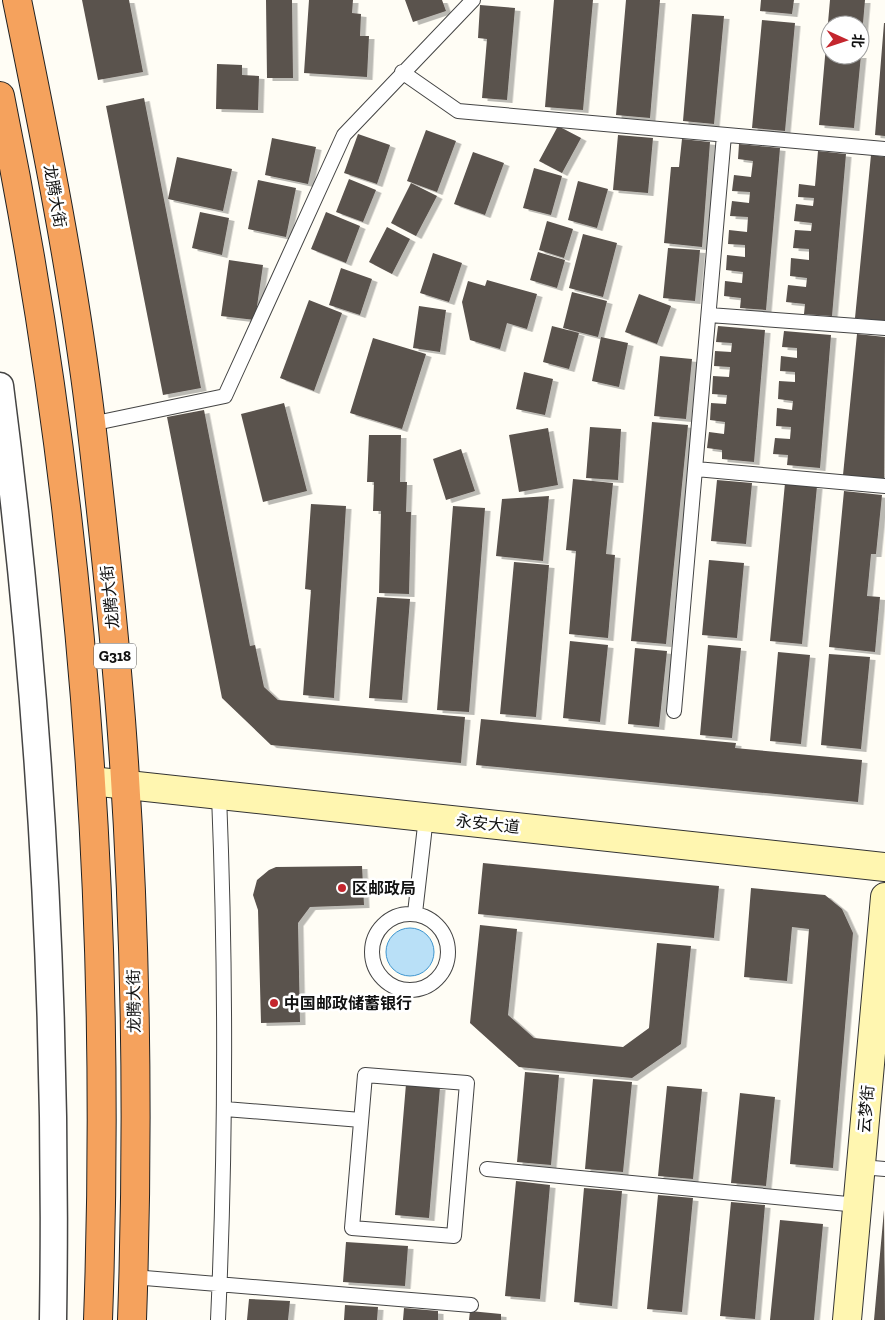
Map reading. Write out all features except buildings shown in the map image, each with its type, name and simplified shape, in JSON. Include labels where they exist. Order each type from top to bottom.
[{"type":"highway","name":"龙腾大街","points":[[17,0],[68,268],[91,424],[109,587],[125,785],[134,1018],[136,1116],[132,1320]]},
{"type":"highway","name":"龙腾大街","points":[[0,96],[33,274],[76,590],[91,781],[100,989],[102,1125],[98,1320]]},
{"type":"street","points":[[0,386],[26,607],[44,854],[54,1109],[53,1320]]},
{"type":"street","name":"永安大道","points":[[91,781],[885,867]]},
{"type":"street","name":"云梦街","points":[[848,1320],[858,1204],[873,1168],[885,897]]},
{"type":"lane","points":[[91,424],[225,396],[344,135],[402,72],[473,0]]},
{"type":"lane","points":[[402,72],[458,111],[885,148]]},
{"type":"lane","points":[[674,711],[724,134]]},
{"type":"lane","points":[[709,315],[885,328]]},
{"type":"lane","points":[[696,469],[885,486]]},
{"type":"lane","points":[[218,1320],[225,1109],[224,952],[219,795]]},
{"type":"lane","points":[[415,914],[426,817]]},
{"type":"lane","points":[[415,914],[430,919],[442,930],[448,944],[448,960],[443,970],[428,986],[417,990],[401,989],[386,982],[376,969],[372,953],[375,937],[384,923],[399,915],[415,914]]},
{"type":"lane","points":[[364,1075],[467,1084],[454,1236],[352,1228],[361,1120],[364,1075]]},
{"type":"lane","points":[[225,1109],[361,1120]]},
{"type":"lane","points":[[487,1169],[858,1204]]},
{"type":"lane","points":[[133,1277],[472,1305]]},
{"type":"water","points":[[410,928],[419,930],[427,935],[432,943],[434,952],[432,961],[427,969],[419,974],[410,976],[401,974],[393,969],[388,961],[386,952],[388,943],[393,935],[401,930]]},
{"type":"place","name":"区邮政局","points":[[342,888]]},
{"type":"place","name":"中国邮政储蓄银行","points":[[274,1003]]}]
